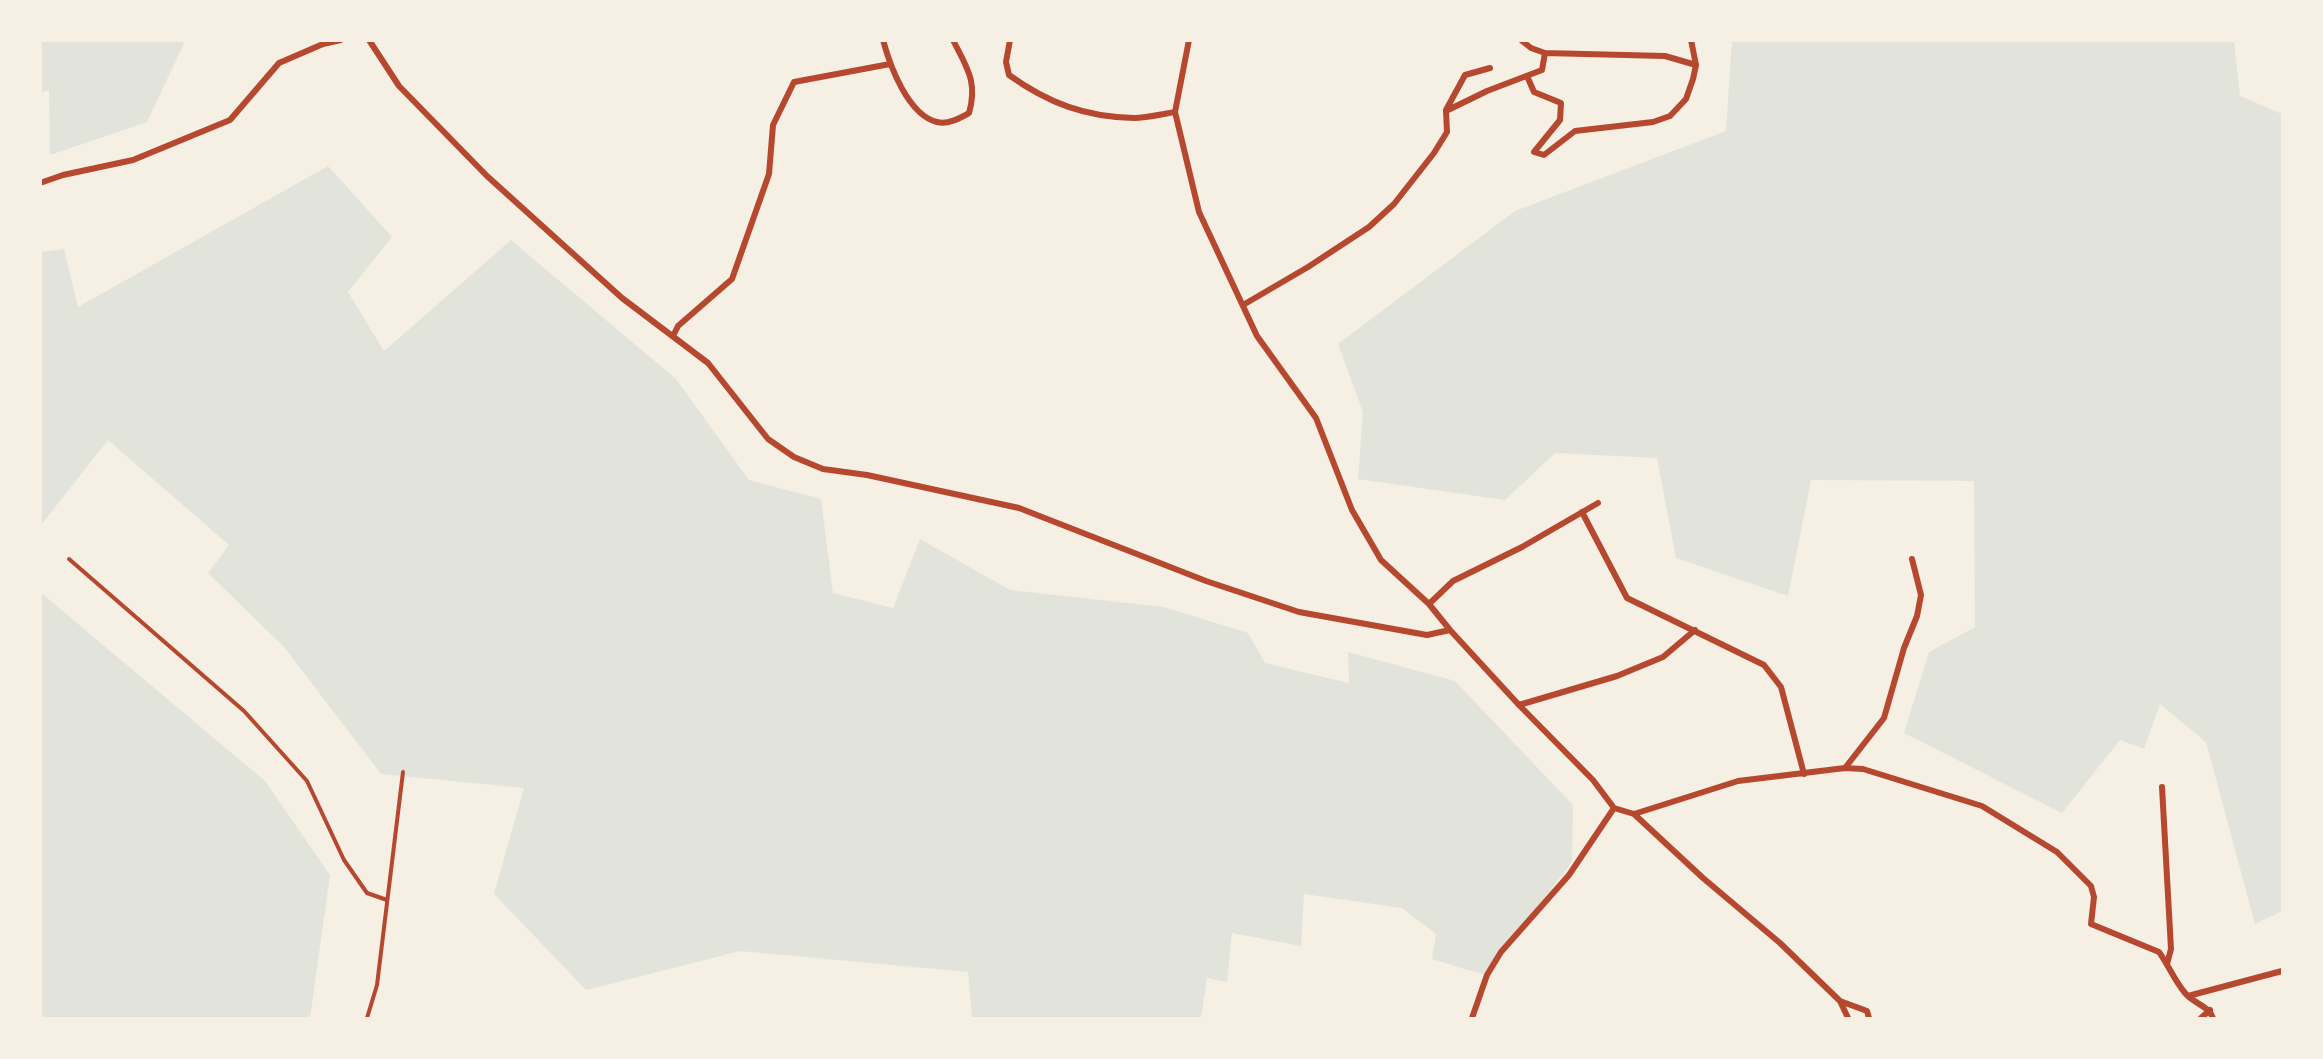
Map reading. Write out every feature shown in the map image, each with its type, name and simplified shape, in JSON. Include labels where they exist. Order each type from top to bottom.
[{"type":"street","points":[[40,183],[63,175],[133,160],[230,120],[279,63],[323,44],[341,40]]},
{"type":"street","points":[[369,40],[399,86],[487,177],[622,298],[708,363],[768,439],[794,457],[823,469],[867,475],[1018,508],[1206,580],[1299,612],[1427,635],[1450,630]]},
{"type":"street","points":[[883,40],[890,64],[906,94],[918,111],[937,122],[956,120],[969,113],[974,97],[973,81],[953,40]]},
{"type":"street","points":[[1010,40],[1006,63],[1009,75],[1037,95],[1080,112],[1135,118],[1175,112]]},
{"type":"street","points":[[1189,40],[1175,112],[1199,212],[1257,336],[1316,418],[1352,510],[1381,560],[1429,604],[1519,705],[1593,780],[1614,808],[1634,814],[1702,878],[1780,943],[1840,1001],[1848,1018]]},
{"type":"street","points":[[1521,40],[1545,53],[1665,56],[1696,65]]},
{"type":"street","points":[[1527,76],[1534,92],[1561,103],[1560,120],[1534,152],[1544,155],[1575,131],[1653,122],[1670,116],[1686,99],[1696,65],[1691,40]]},
{"type":"street","points":[[1446,111],[1487,91],[1542,70],[1545,53]]},
{"type":"street","points":[[673,336],[678,326],[732,279],[769,174],[773,125],[794,82],[890,64]]},
{"type":"street","points":[[1243,305],[1308,267],[1369,227],[1394,204],[1434,153],[1447,132],[1446,111],[1465,75],[1490,68]]},
{"type":"street","points":[[1429,604],[1453,581],[1522,547],[1598,503]]},
{"type":"street","points":[[1582,513],[1627,598],[1764,665],[1781,687],[1804,774]]},
{"type":"street","points":[[1845,768],[1884,718],[1904,648],[1917,616],[1921,595],[1912,559]]},
{"type":"street","points":[[1519,705],[1617,676],[1663,657],[1695,630]]},
{"type":"street","points":[[1634,814],[1738,781],[1845,768],[1863,769],[1982,806],[2057,852],[2091,886],[2094,897],[2091,924],[2159,952],[2173,978],[2188,996],[2210,1010],[2213,1018]]},
{"type":"street","points":[[2162,787],[2170,949],[2167,964]]},
{"type":"street","points":[[1472,1018],[1487,975],[1501,952],[1569,875],[1614,808]]},
{"type":"street","points":[[2188,996],[2283,971]]},
{"type":"street","points":[[1840,1001],[1867,1011],[1869,1018]]},
{"type":"street","points":[[2201,1018],[2210,1010]]},
{"type":"path","points":[[69,559],[244,711],[307,781],[344,860],[367,892],[387,900]]},
{"type":"path","points":[[367,1018],[377,985],[403,772]]},
{"type":"shaded area","points":[[41,40],[185,41],[147,122],[50,155],[49,90],[41,93]]},
{"type":"shaded area","points":[[1732,41],[2234,41],[2240,96],[2282,114],[2282,911],[2255,924],[2206,742],[2160,704],[2144,749],[2120,740],[2062,813],[1904,733],[1929,652],[1975,627],[1974,481],[1811,480],[1788,596],[1676,558],[1657,458],[1555,453],[1505,500],[1358,479],[1363,412],[1338,344],[1515,211],[1726,131]]},
{"type":"shaded area","points":[[328,166],[392,237],[348,292],[384,351],[511,240],[676,379],[749,480],[821,499],[833,593],[893,608],[920,539],[1010,590],[1164,607],[1248,633],[1265,663],[1349,683],[1348,652],[1455,681],[1573,805],[1572,862],[1485,975],[1432,959],[1436,934],[1402,908],[1304,894],[1301,946],[1232,933],[1227,982],[1207,978],[1201,1018],[972,1018],[968,972],[740,951],[586,990],[494,894],[524,788],[381,774],[284,647],[208,573],[229,545],[108,440],[41,525],[41,252],[64,249],[78,307]]},
{"type":"shaded area","points":[[40,592],[265,781],[330,875],[310,1018],[41,1018]]}]
